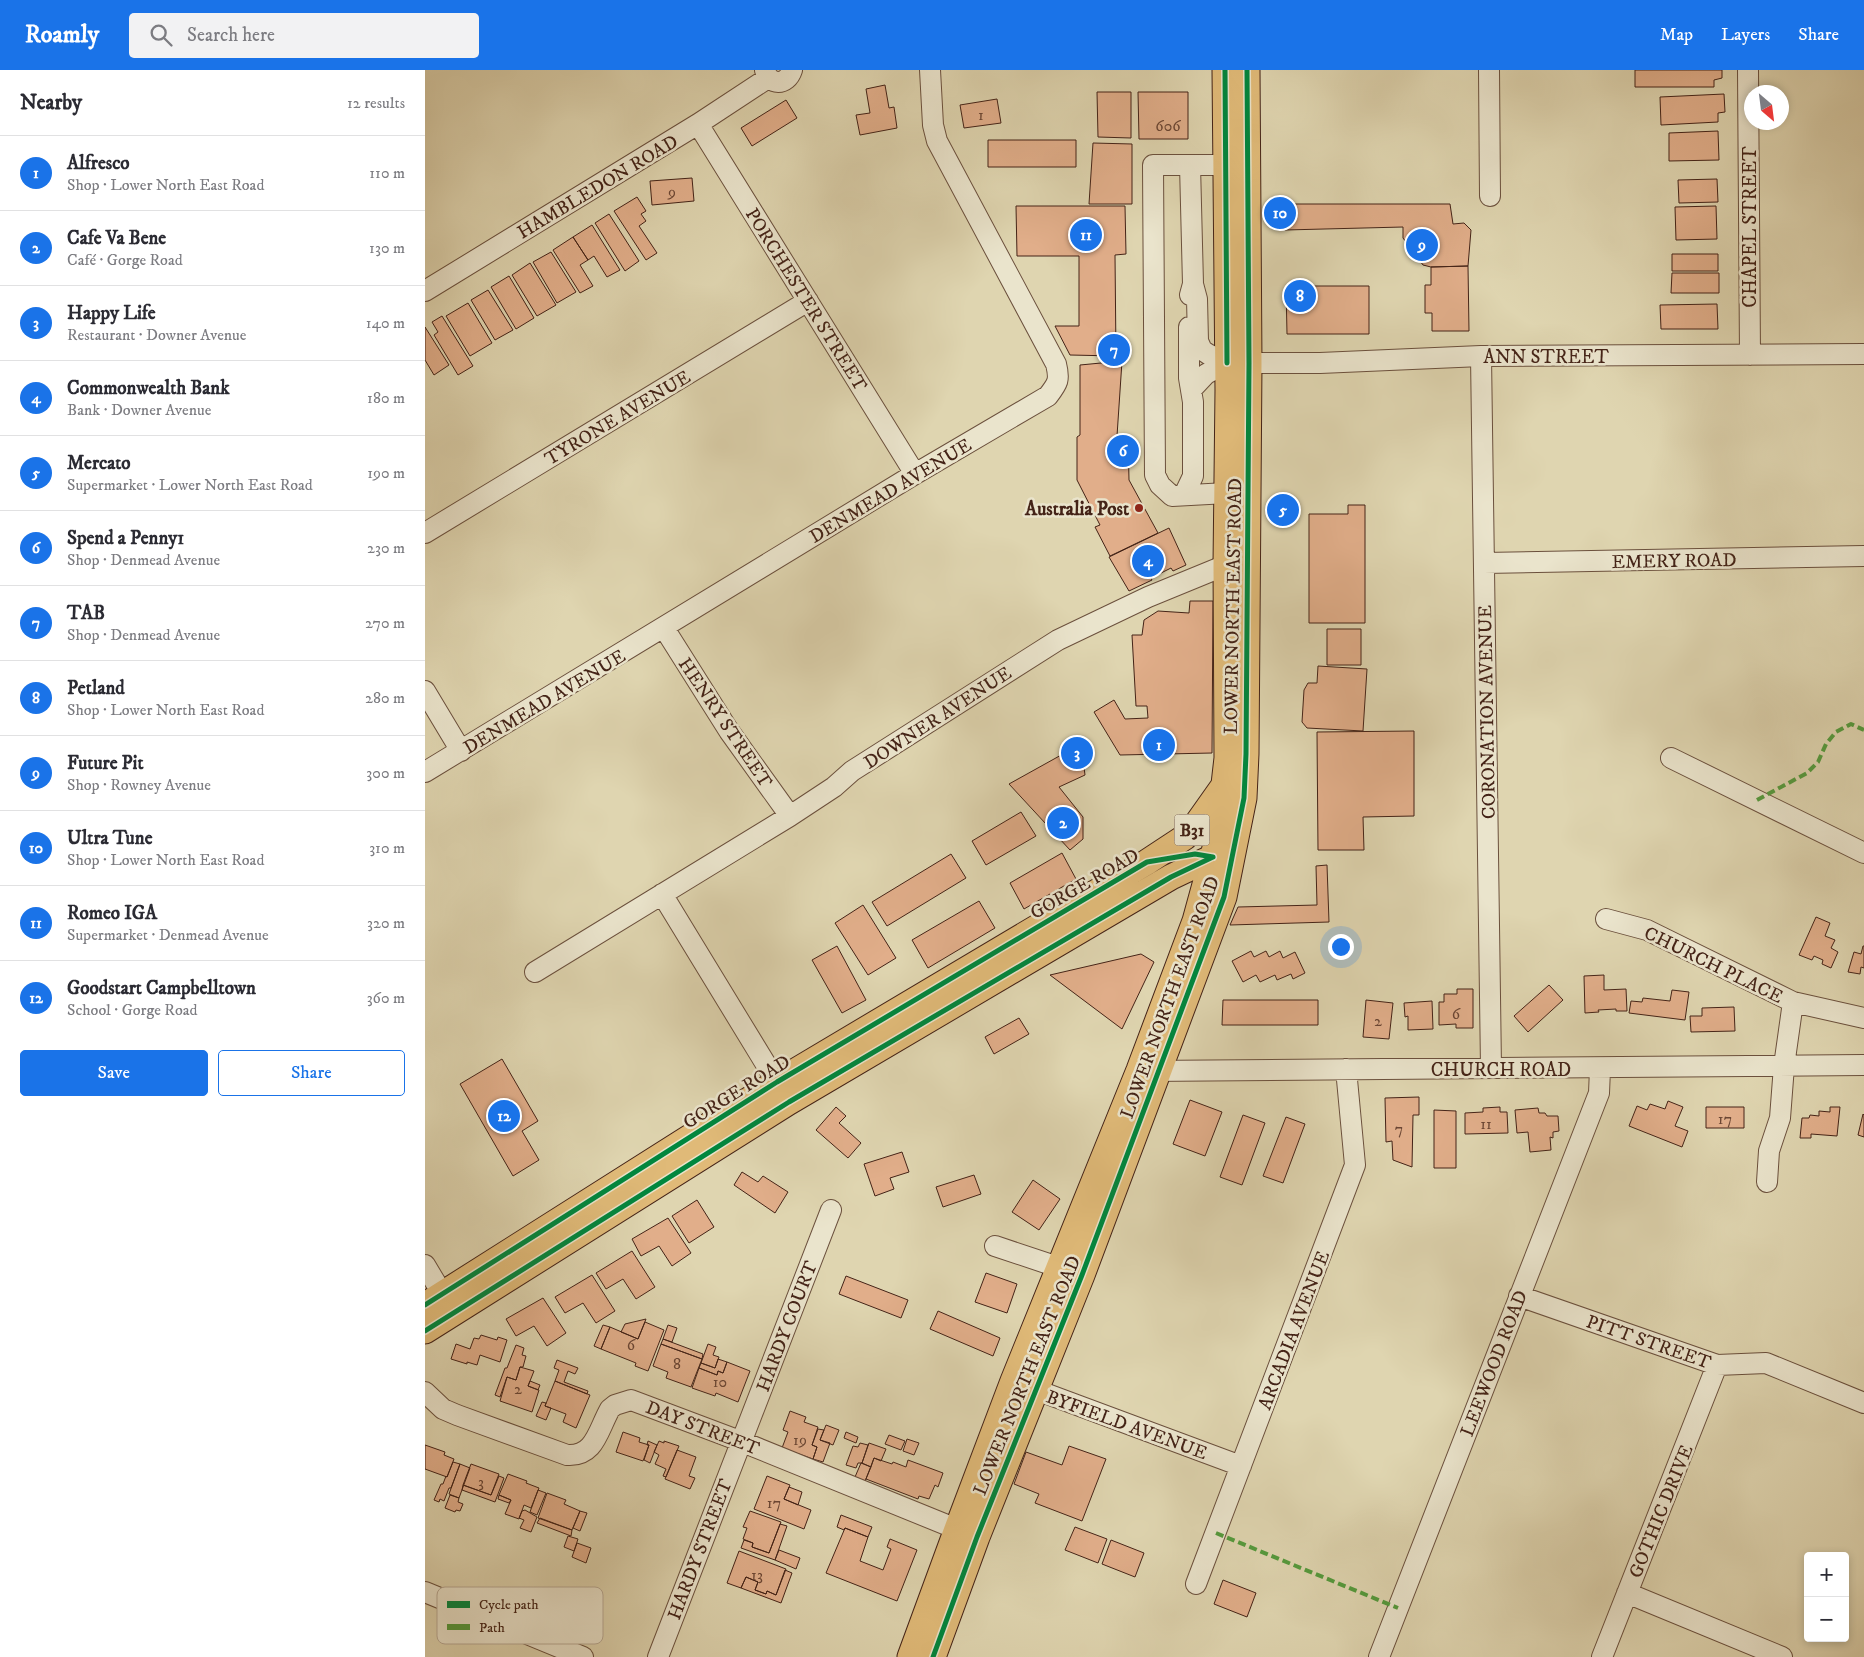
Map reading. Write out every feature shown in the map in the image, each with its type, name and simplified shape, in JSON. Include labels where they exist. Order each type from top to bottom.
[{"type":"main road","name":"LOWER NORTH EAST ROAD","points":[[1223,858],[1244,798],[1246,754],[1238,363],[1225,165],[1225,70]]},
{"type":"main road","name":"LOWER NORTH EAST ROAD","points":[[933,1657],[967,1533],[1013,1381],[1059,1267],[1224,897],[1223,858],[1218,837],[1227,758],[1227,493],[1238,363],[1247,70]]},
{"type":"main road","name":"GORGE ROAD","points":[[425,1331],[783,1092],[1185,837],[1224,786]]},
{"type":"main road","name":"GORGE ROAD","points":[[1147,862],[1195,854],[1223,858]]},
{"type":"main road","name":"GORGE ROAD","points":[[434,1300],[783,1092],[1171,876],[1223,858]]},
{"type":"main road","name":"LOWER NORTH EAST ROAD","points":[[910,1657],[1036,1390],[1082,1275],[1148,1071]]},
{"type":"street","points":[[766,74],[776,82],[781,82],[787,79],[792,70]]},
{"type":"street","name":"DENMEAD AVENUE","points":[[425,772],[915,474],[1048,396],[1059,376],[1056,364],[937,141],[933,125],[930,70]]},
{"type":"street","points":[[1489,70],[1490,196]]},
{"type":"street","name":"CHAPEL STREET","points":[[1748,70],[1750,355]]},
{"type":"street","name":"HAMBLEDON ROAD","points":[[425,291],[698,124],[766,74]]},
{"type":"street","name":"PORCHESTER STREET","points":[[698,124],[915,474]]},
{"type":"street","points":[[1225,165],[1153,165],[1155,475],[1160,485],[1178,495],[1227,493]]},
{"type":"street","points":[[1190,165],[1193,284],[1197,299],[1198,341],[1202,350],[1208,354],[1238,363]]},
{"type":"street","points":[[1178,495],[1193,476],[1193,402],[1189,378],[1189,300],[1193,284]]},
{"type":"street","name":"TYRONE AVENUE","points":[[425,533],[808,301]]},
{"type":"street","name":"ANN STREET","points":[[1238,363],[1320,363],[1481,356],[1864,354]]},
{"type":"street","name":"CORONATION AVENUE","points":[[1481,356],[1491,1068]]},
{"type":"street","points":[[1191,390],[1206,374],[1238,363]]},
{"type":"street","name":"EMERY ROAD","points":[[1484,563],[1864,556]]},
{"type":"street","name":"DOWNER AVENUE","points":[[535,972],[789,816],[834,787],[852,771],[1058,640],[1148,596],[1226,565]]},
{"type":"street","name":"HENRY STREET","points":[[664,628],[729,731],[789,816]]},
{"type":"street","points":[[425,691],[461,751]]},
{"type":"street","points":[[1671,758],[1864,853]]},
{"type":"street","points":[[662,894],[783,1092]]},
{"type":"street","name":"CHURCH PLACE","points":[[1605,919],[1647,930],[1793,1002],[1864,1018]]},
{"type":"street","name":"CHURCH PLACE","points":[[1767,1182],[1769,1151],[1780,1118],[1784,1066],[1793,1002]]},
{"type":"street","name":"CHURCH ROAD","points":[[1148,1071],[1600,1069],[1864,1065]]},
{"type":"street","name":"ARCADIA AVENUE","points":[[1196,1584],[1355,1165],[1346,1069]]},
{"type":"street","name":"LEEWOOD ROAD","points":[[1379,1657],[1599,1092],[1600,1069]]},
{"type":"street","name":"HARDY COURT","points":[[741,1441],[831,1210]]},
{"type":"street","points":[[995,1246],[1082,1275]]},
{"type":"street","points":[[425,1265],[434,1300]]},
{"type":"street","name":"PITT STREET","points":[[1519,1296],[1717,1365],[1766,1363],[1864,1404]]},
{"type":"street","name":"GOTHIC DRIVE","points":[[1602,1657],[1717,1365]]},
{"type":"street","name":"BYFIELD AVENUE","points":[[1013,1381],[1241,1466]]},
{"type":"street","name":"DAY STREET","points":[[425,1392],[443,1408],[457,1415],[567,1455],[577,1456],[590,1448],[610,1410],[615,1405],[631,1400],[741,1441],[967,1533]]},
{"type":"street","name":"HARDY STREET","points":[[659,1657],[741,1441]]},
{"type":"street","points":[[425,1592],[437,1597]]},
{"type":"street","points":[[1627,1593],[1783,1657]]},
{"type":"street","points":[[551,1644],[583,1657]]},
{"type":"building","points":[[1635,70],[1722,70],[1722,78],[1714,80],[1714,87],[1635,87]]},
{"type":"building","points":[[885,85],[889,108],[894,107],[897,128],[860,135],[856,115],[870,113],[866,89]]},
{"type":"building","points":[[1097,92],[1131,92],[1131,138],[1098,137]]},
{"type":"building","points":[[1138,92],[1188,92],[1188,139],[1139,139]]},
{"type":"building","points":[[1724,94],[1725,112],[1718,113],[1718,122],[1661,125],[1660,97]]},
{"type":"building","points":[[997,99],[1001,123],[964,128],[960,105]]},
{"type":"building","points":[[786,100],[797,118],[752,146],[741,128]]},
{"type":"building","points":[[1718,131],[1719,160],[1669,161],[1669,133]]},
{"type":"building","points":[[988,140],[1076,140],[1076,167],[988,167]]},
{"type":"building","points":[[1093,143],[1132,144],[1132,204],[1089,204]]},
{"type":"building","points":[[692,178],[694,201],[652,205],[650,181]]},
{"type":"building","points":[[1717,179],[1718,202],[1679,203],[1678,180]]},
{"type":"building","points":[[637,197],[646,211],[641,214],[646,221],[639,226],[657,253],[646,260],[614,211]]},
{"type":"building","points":[[1285,204],[1450,204],[1453,224],[1464,223],[1471,230],[1468,266],[1431,267],[1423,265],[1403,238],[1403,227],[1285,230]]},
{"type":"building","points":[[1016,206],[1125,206],[1126,254],[1115,255],[1116,356],[1070,355],[1055,326],[1079,326],[1079,256],[1017,256]]},
{"type":"building","points":[[1716,206],[1717,239],[1676,240],[1675,207]]},
{"type":"building","points":[[609,214],[639,261],[625,271],[595,223]]},
{"type":"building","points":[[592,225],[620,270],[607,277],[594,256],[588,260],[573,237]]},
{"type":"building","points":[[573,237],[588,260],[580,265],[593,286],[580,293],[553,250]]},
{"type":"building","points":[[551,252],[576,292],[557,303],[533,262]]},
{"type":"building","points":[[1672,254],[1718,254],[1718,271],[1672,271]]},
{"type":"building","points":[[530,263],[556,305],[537,316],[512,275]]},
{"type":"building","points":[[1468,266],[1469,331],[1432,331],[1432,313],[1425,313],[1425,285],[1431,285],[1431,267]]},
{"type":"building","points":[[1672,273],[1719,273],[1719,293],[1671,293]]},
{"type":"building","points":[[509,276],[534,318],[516,329],[491,287]]},
{"type":"building","points":[[1286,286],[1369,286],[1369,334],[1287,334]]},
{"type":"building","points":[[488,290],[513,330],[495,340],[471,300]]},
{"type":"building","points":[[468,303],[492,343],[470,356],[446,316]]},
{"type":"building","points":[[1717,304],[1718,329],[1661,329],[1660,305]]},
{"type":"building","points":[[442,316],[473,366],[458,375],[434,335],[438,332],[432,322]]},
{"type":"building","points":[[425,327],[449,365],[434,375],[425,360]]},
{"type":"building","points":[[1122,361],[1117,436],[1128,437],[1129,480],[1158,533],[1110,556],[1095,527],[1100,525],[1077,480],[1077,437],[1080,435],[1080,365]]},
{"type":"building","points":[[1348,505],[1365,505],[1365,623],[1309,623],[1309,514],[1348,514]]},
{"type":"building","points":[[1169,528],[1186,565],[1173,571],[1171,568],[1129,591],[1109,557]]},
{"type":"building","points":[[1190,601],[1213,601],[1212,753],[1120,755],[1094,712],[1114,700],[1125,719],[1148,718],[1147,706],[1136,706],[1132,635],[1142,635],[1144,620],[1158,611],[1189,613]]},
{"type":"building","points":[[1327,629],[1361,629],[1361,665],[1327,665]]},
{"type":"building","points":[[1318,666],[1367,669],[1363,731],[1307,728],[1302,722],[1304,690],[1308,683],[1317,683]]},
{"type":"building","points":[[1414,731],[1414,816],[1363,817],[1364,850],[1318,850],[1317,732]]},
{"type":"building","points":[[1081,744],[1085,775],[1059,787],[1083,817],[1083,839],[1070,850],[1009,784]]},
{"type":"building","points":[[1021,812],[1036,836],[986,865],[972,841]]},
{"type":"building","points":[[1062,853],[1076,879],[1024,909],[1010,883]]},
{"type":"building","points":[[951,854],[966,878],[887,926],[872,902]]},
{"type":"building","points":[[1327,865],[1329,922],[1230,925],[1238,907],[1317,905],[1316,866]]},
{"type":"building","points":[[979,901],[995,928],[928,968],[912,940]]},
{"type":"building","points":[[863,905],[896,958],[868,975],[835,923]]},
{"type":"building","points":[[1816,917],[1830,923],[1825,936],[1835,940],[1831,948],[1838,952],[1831,968],[1822,964],[1823,960],[1814,956],[1812,960],[1799,955]]},
{"type":"building","points":[[837,946],[866,1000],[842,1013],[812,960]]},
{"type":"building","points":[[1863,946],[1864,968],[1861,967],[1860,974],[1848,972],[1854,952],[1861,954]]},
{"type":"building","points":[[1251,951],[1254,957],[1266,951],[1269,957],[1280,951],[1283,958],[1295,952],[1305,973],[1293,979],[1291,974],[1277,980],[1275,975],[1260,982],[1256,975],[1243,982],[1232,961]]},
{"type":"building","points":[[1141,954],[1154,962],[1122,1029],[1050,975]]},
{"type":"building","points":[[1604,975],[1604,990],[1626,989],[1627,1011],[1616,1011],[1616,1009],[1585,1013],[1584,976]]},
{"type":"building","points":[[1549,985],[1563,1000],[1528,1032],[1514,1016]]},
{"type":"building","points":[[1457,989],[1473,989],[1473,1028],[1456,1028],[1456,1024],[1439,1025],[1439,1002],[1444,1002],[1444,994],[1457,994]]},
{"type":"building","points":[[1672,990],[1689,992],[1685,1020],[1629,1013],[1631,1001],[1642,1002],[1643,998],[1670,1001]]},
{"type":"building","points":[[1223,1000],[1318,1000],[1318,1025],[1222,1025]]},
{"type":"building","points":[[1366,1000],[1393,1003],[1389,1039],[1363,1037]]},
{"type":"building","points":[[1432,1001],[1433,1029],[1408,1030],[1408,1016],[1405,1017],[1404,1003]]},
{"type":"building","points":[[1734,1007],[1735,1031],[1691,1032],[1690,1016],[1702,1016],[1702,1008]]},
{"type":"building","points":[[1019,1018],[1029,1034],[994,1054],[985,1037]]},
{"type":"building","points":[[502,1059],[538,1121],[522,1131],[539,1160],[513,1176],[460,1084]]},
{"type":"building","points":[[1419,1097],[1419,1115],[1413,1115],[1412,1167],[1393,1160],[1392,1141],[1386,1142],[1385,1098]]},
{"type":"building","points":[[1190,1100],[1222,1112],[1205,1156],[1173,1144]]},
{"type":"building","points":[[1668,1101],[1683,1107],[1675,1126],[1688,1131],[1682,1147],[1629,1126],[1637,1106],[1647,1110],[1650,1104],[1665,1109]]},
{"type":"building","points":[[836,1107],[846,1116],[839,1123],[861,1143],[848,1158],[816,1130]]},
{"type":"building","points":[[1500,1107],[1500,1112],[1507,1112],[1508,1133],[1465,1134],[1465,1113],[1483,1112],[1483,1108]]},
{"type":"building","points":[[1706,1107],[1744,1107],[1744,1128],[1706,1128]]},
{"type":"building","points":[[1830,1107],[1840,1107],[1837,1136],[1811,1134],[1811,1138],[1800,1138],[1802,1118],[1809,1118],[1810,1115],[1819,1116],[1819,1111],[1830,1112]]},
{"type":"building","points":[[1538,1108],[1539,1113],[1545,1113],[1547,1116],[1558,1116],[1559,1131],[1553,1132],[1553,1138],[1550,1137],[1551,1150],[1530,1152],[1528,1132],[1517,1133],[1515,1110]]},
{"type":"building","points":[[1434,1110],[1456,1111],[1456,1168],[1434,1168]]},
{"type":"building","points":[[1243,1115],[1265,1123],[1242,1185],[1220,1177]]},
{"type":"building","points":[[1864,1115],[1864,1137],[1858,1135]]},
{"type":"building","points":[[1286,1117],[1305,1124],[1283,1183],[1263,1176]]},
{"type":"building","points":[[902,1152],[909,1172],[890,1178],[894,1189],[875,1196],[864,1164]]},
{"type":"building","points":[[742,1172],[758,1182],[763,1176],[788,1192],[775,1213],[734,1185]]},
{"type":"building","points":[[974,1175],[981,1194],[943,1207],[936,1187]]},
{"type":"building","points":[[1033,1180],[1060,1199],[1039,1230],[1012,1212]]},
{"type":"building","points":[[697,1200],[714,1227],[689,1243],[672,1216]]},
{"type":"building","points":[[668,1218],[691,1253],[672,1266],[659,1246],[641,1256],[632,1239]]},
{"type":"building","points":[[632,1251],[655,1287],[636,1299],[623,1279],[606,1289],[596,1273]]},
{"type":"building","points":[[986,1273],[1017,1284],[1007,1313],[975,1302]]},
{"type":"building","points":[[592,1275],[615,1311],[596,1323],[583,1303],[565,1313],[555,1297]]},
{"type":"building","points":[[846,1276],[908,1300],[901,1318],[839,1294]]},
{"type":"building","points":[[543,1298],[566,1333],[547,1346],[534,1326],[516,1336],[506,1319]]},
{"type":"building","points":[[938,1311],[1000,1338],[993,1356],[930,1329]]},
{"type":"building","points":[[646,1319],[638,1339],[621,1332],[625,1324]]},
{"type":"building","points":[[645,1322],[664,1330],[648,1371],[635,1366],[636,1363],[601,1349],[610,1327],[638,1339]]},
{"type":"building","points":[[603,1325],[610,1327],[601,1349],[594,1346]]},
{"type":"building","points":[[668,1325],[677,1328],[672,1342],[663,1339]]},
{"type":"building","points":[[481,1335],[497,1340],[498,1337],[507,1340],[500,1362],[480,1355],[477,1365],[451,1359],[456,1344],[470,1349],[474,1338],[479,1339]]},
{"type":"building","points":[[663,1339],[703,1354],[702,1359],[661,1344]]},
{"type":"building","points":[[661,1344],[702,1359],[691,1387],[666,1378],[668,1372],[653,1366]]},
{"type":"building","points":[[708,1344],[716,1347],[713,1355],[719,1357],[715,1368],[701,1363]]},
{"type":"building","points":[[516,1345],[524,1348],[522,1355],[526,1356],[523,1367],[520,1367],[516,1380],[507,1377],[500,1397],[495,1395]]},
{"type":"building","points":[[718,1359],[727,1362],[723,1373],[718,1371],[717,1375],[699,1368],[701,1363],[715,1368]]},
{"type":"building","points":[[557,1360],[578,1368],[575,1374],[568,1371],[564,1382],[588,1391],[587,1394],[555,1381],[559,1370],[554,1368]]},
{"type":"building","points":[[727,1362],[750,1371],[738,1402],[716,1393],[715,1396],[692,1388],[699,1368],[717,1375],[718,1371],[723,1373]]},
{"type":"building","points":[[520,1367],[534,1371],[528,1386],[539,1390],[532,1412],[500,1401],[507,1377],[516,1380]]},
{"type":"building","points":[[530,1381],[540,1385],[538,1390],[528,1386]]},
{"type":"building","points":[[555,1381],[590,1395],[576,1428],[563,1422],[566,1414],[545,1406]]},
{"type":"building","points":[[542,1402],[546,1403],[545,1406],[551,1408],[546,1420],[536,1416]]},
{"type":"building","points":[[790,1411],[806,1417],[804,1422],[818,1427],[812,1445],[817,1447],[813,1459],[782,1448],[788,1432],[783,1430]]},
{"type":"building","points":[[826,1425],[839,1430],[833,1445],[820,1440]]},
{"type":"building","points":[[818,1429],[824,1430],[820,1440],[830,1443],[823,1462],[813,1459],[817,1447],[812,1445]]},
{"type":"building","points":[[623,1432],[640,1438],[639,1442],[649,1445],[643,1461],[616,1452]]},
{"type":"building","points":[[846,1432],[858,1437],[856,1443],[844,1438]]},
{"type":"building","points":[[889,1435],[905,1441],[901,1450],[885,1444]]},
{"type":"building","points":[[907,1439],[919,1443],[914,1455],[903,1451]]},
{"type":"building","points":[[648,1441],[657,1445],[650,1463],[644,1460],[649,1445],[647,1445]]},
{"type":"building","points":[[659,1441],[679,1446],[666,1477],[663,1476],[666,1469],[655,1464],[659,1455],[654,1452]]},
{"type":"building","points":[[860,1443],[868,1445],[862,1463],[858,1463],[856,1468],[846,1465],[853,1446],[858,1447]]},
{"type":"building","points":[[869,1443],[886,1449],[881,1461],[874,1458],[871,1467],[862,1463]]},
{"type":"building","points":[[425,1445],[445,1452],[444,1455],[454,1459],[447,1477],[425,1469]]},
{"type":"building","points":[[1069,1446],[1106,1459],[1082,1521],[1035,1503],[1039,1494],[1014,1484],[1026,1452],[1062,1465]]},
{"type":"building","points":[[677,1450],[696,1457],[689,1476],[695,1478],[690,1489],[665,1479]]},
{"type":"building","points":[[874,1458],[906,1467],[908,1460],[943,1473],[938,1487],[935,1485],[929,1499],[919,1496],[918,1499],[866,1479]]},
{"type":"building","points":[[453,1462],[460,1464],[451,1488],[449,1488],[444,1501],[440,1499],[439,1502],[434,1500],[441,1484],[443,1484],[447,1477]]},
{"type":"building","points":[[861,1463],[871,1467],[865,1481],[855,1477]]},
{"type":"building","points":[[460,1464],[470,1468],[459,1498],[449,1494]]},
{"type":"building","points":[[471,1464],[499,1474],[491,1495],[463,1485]]},
{"type":"building","points":[[508,1474],[539,1488],[531,1508],[524,1505],[519,1519],[505,1514],[511,1500],[499,1495]]},
{"type":"building","points":[[499,1476],[504,1478],[495,1502],[462,1490],[463,1485],[491,1495]]},
{"type":"building","points":[[767,1476],[790,1485],[784,1499],[811,1510],[804,1529],[754,1509]]},
{"type":"building","points":[[789,1487],[802,1492],[798,1505],[784,1499]]},
{"type":"building","points":[[538,1490],[546,1493],[537,1515],[530,1512]]},
{"type":"building","points":[[547,1493],[566,1500],[564,1504],[580,1511],[572,1530],[538,1518]]},
{"type":"building","points":[[450,1495],[459,1498],[458,1502],[463,1504],[460,1511],[456,1510],[455,1512],[445,1508]]},
{"type":"building","points":[[499,1495],[511,1500],[509,1503],[498,1499]]},
{"type":"building","points":[[525,1510],[537,1517],[531,1532],[520,1528],[524,1520],[519,1518],[522,1511]]},
{"type":"building","points":[[580,1511],[587,1513],[580,1531],[573,1528]]},
{"type":"building","points":[[750,1511],[781,1522],[769,1553],[752,1547],[753,1543],[743,1539],[747,1528],[743,1527]]},
{"type":"building","points":[[841,1515],[872,1527],[868,1537],[845,1528],[844,1530],[837,1527]]},
{"type":"building","points":[[540,1518],[572,1530],[571,1536],[537,1523]]},
{"type":"building","points":[[780,1524],[787,1526],[775,1560],[741,1548],[744,1540],[753,1543],[752,1547],[769,1553]]},
{"type":"building","points":[[1075,1527],[1107,1539],[1098,1563],[1065,1550]]},
{"type":"building","points":[[845,1528],[868,1537],[860,1561],[883,1570],[891,1549],[887,1547],[890,1539],[917,1550],[897,1601],[826,1573]]},
{"type":"building","points":[[568,1536],[578,1539],[574,1551],[564,1547]]},
{"type":"building","points":[[1111,1540],[1144,1553],[1135,1577],[1102,1564]]},
{"type":"building","points":[[577,1543],[591,1548],[586,1563],[572,1557]]},
{"type":"building","points":[[779,1550],[800,1558],[796,1569],[775,1560]]},
{"type":"building","points":[[739,1551],[786,1569],[776,1595],[767,1591],[766,1594],[755,1590],[758,1582],[746,1577],[741,1588],[727,1583]]},
{"type":"building","points":[[785,1570],[792,1573],[781,1603],[741,1588],[746,1577],[758,1582],[755,1590],[766,1594],[767,1591],[776,1595]]},
{"type":"building","points":[[1223,1580],[1256,1593],[1247,1617],[1214,1604]]},
{"type":"marked path","points":[[1757,800],[1807,773],[1818,762],[1826,744],[1836,732],[1851,724],[1864,730]]},
{"type":"marked path","points":[[1216,1533],[1398,1608]]},
{"type":"cycle path","points":[[1225,70],[1227,363]]},
{"type":"cycle path","points":[[933,1657],[977,1537],[1082,1275],[1224,897],[1244,798],[1249,363],[1247,70]]},
{"type":"cycle path","points":[[425,1305],[777,1082],[1147,862],[1195,854],[1213,857]]},
{"type":"cycle path","points":[[425,1331],[789,1102],[1171,877],[1213,857]]},
{"type":"place","name":"Ultra Tune","points":[[1280,213]]},
{"type":"place","name":"Romeo IGA","points":[[1086,235]]},
{"type":"place","name":"Future Pit","points":[[1422,245]]},
{"type":"place","name":"Petland","points":[[1300,296]]},
{"type":"place","name":"TAB","points":[[1114,350]]},
{"type":"place","name":"Spend a Penny1","points":[[1123,451]]},
{"type":"place","name":"Australia Post","points":[[1139,508]]},
{"type":"place","name":"Mercato","points":[[1283,510]]},
{"type":"place","name":"Commonwealth Bank","points":[[1148,561]]},
{"type":"place","name":"Alfresco","points":[[1159,745]]},
{"type":"place","name":"Happy Life","points":[[1077,753]]},
{"type":"place","name":"Cafe Va Bene","points":[[1063,823]]},
{"type":"place","name":"Goodstart Campbelltown","points":[[504,1116]]}]
